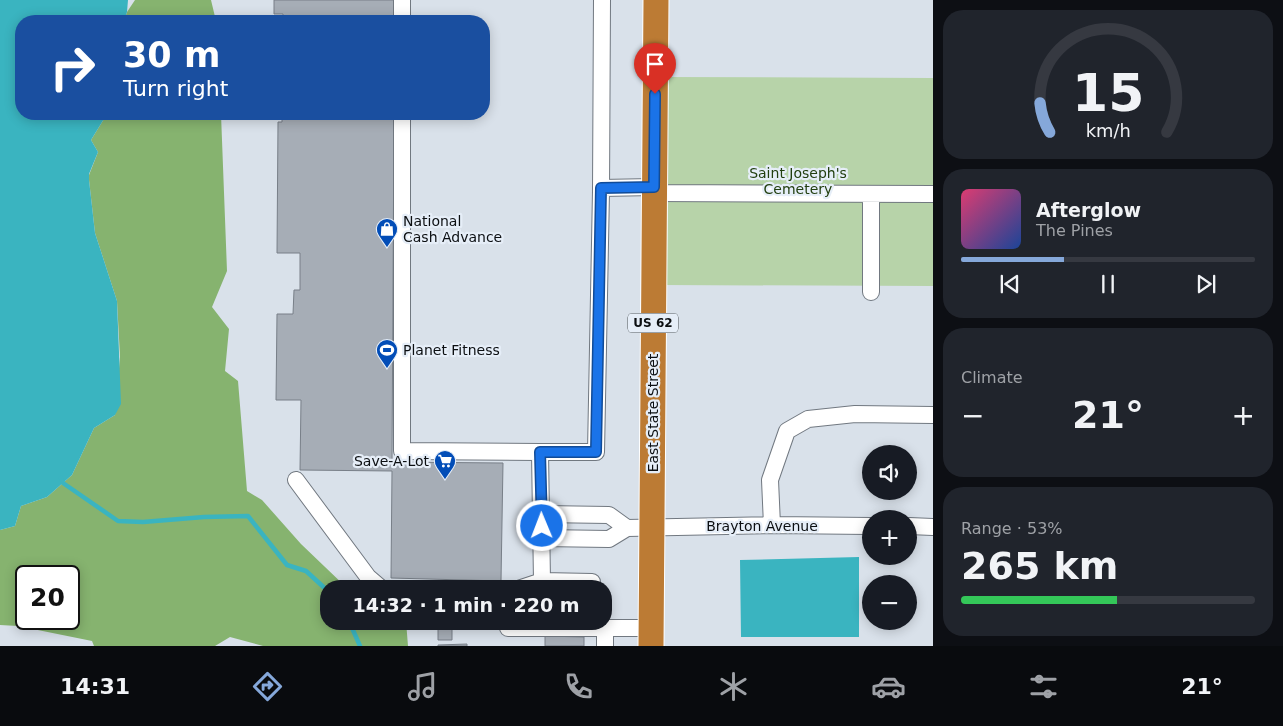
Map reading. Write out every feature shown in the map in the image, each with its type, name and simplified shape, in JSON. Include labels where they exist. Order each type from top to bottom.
[{"type":"highway","name":"East State Street","points":[[652,637],[656,0]]},
{"type":"street","points":[[402,0],[402,15]]},
{"type":"street","points":[[402,120],[402,451],[596,452],[602,0]]},
{"type":"street","points":[[601,188],[933,194]]},
{"type":"street","points":[[871,194],[871,292]]},
{"type":"street","points":[[772,525],[770,480],[787,430],[808,419],[855,414],[933,415]]},
{"type":"street","points":[[540,452],[542,580]]},
{"type":"street","points":[[296,480],[372,580]]},
{"type":"street","points":[[542,514],[609,515],[627,528],[609,539],[542,538]]},
{"type":"street","name":"Brayton Avenue","points":[[627,528],[772,525],[862,526]]},
{"type":"street","points":[[917,526],[933,526]]},
{"type":"street","points":[[612,629],[652,637]]},
{"type":"street","points":[[605,630],[605,646]]},
{"type":"green space","points":[[135,0],[211,0],[215,15],[126,15]]},
{"type":"green space","name":"Saint Joseph's Cemetery","points":[[663,77],[933,78],[933,286],[662,285]]},
{"type":"green space","points":[[103,120],[221,120],[227,271],[212,307],[229,329],[225,371],[238,381],[247,491],[262,500],[301,544],[339,580],[320,580],[320,630],[407,630],[408,646],[263,646],[230,637],[215,646],[94,646],[92,641],[38,630],[80,630],[80,565],[15,565],[15,626],[0,625],[0,530],[15,526],[21,506],[47,497],[72,475],[94,428],[115,415],[120,357],[117,301],[95,233],[89,175],[98,152],[91,140]]},
{"type":"water","points":[[0,0],[128,0],[126,15],[15,15],[15,120],[103,120],[91,140],[98,152],[89,174],[89,180],[95,233],[117,301],[121,404],[115,415],[94,428],[72,475],[47,497],[21,506],[15,526],[0,530]]},
{"type":"water","points":[[859,557],[859,637],[741,637],[740,560]]},
{"type":"building","points":[[274,0],[395,0],[395,15],[274,14]]},
{"type":"building","points":[[282,120],[394,120],[392,462],[503,463],[501,580],[391,578],[392,471],[300,470],[301,400],[276,400],[277,314],[293,314],[294,290],[300,290],[300,253],[277,253],[278,122],[282,122]]},
{"type":"building","points":[[438,630],[452,630],[452,640],[438,640]]},
{"type":"building","points":[[545,636],[584,637],[584,646],[545,646]]},
{"type":"building","points":[[467,644],[467,646],[438,646],[438,645]]},
{"type":"waterway","points":[[61,478],[63,483],[118,521],[143,522],[204,517],[248,516],[287,565],[306,571],[320,584]]},
{"type":"waterway","points":[[353,630],[360,646]]},
{"type":"place","name":"National Cash Advance","points":[[387,248]]},
{"type":"place","name":"Planet Fitness","points":[[387,369]]},
{"type":"place","name":"Save-A-Lot","points":[[445,480]]},
{"type":"route","points":[[542,526],[540,452],[596,452],[601,188],[654,187],[655,94]]}]
